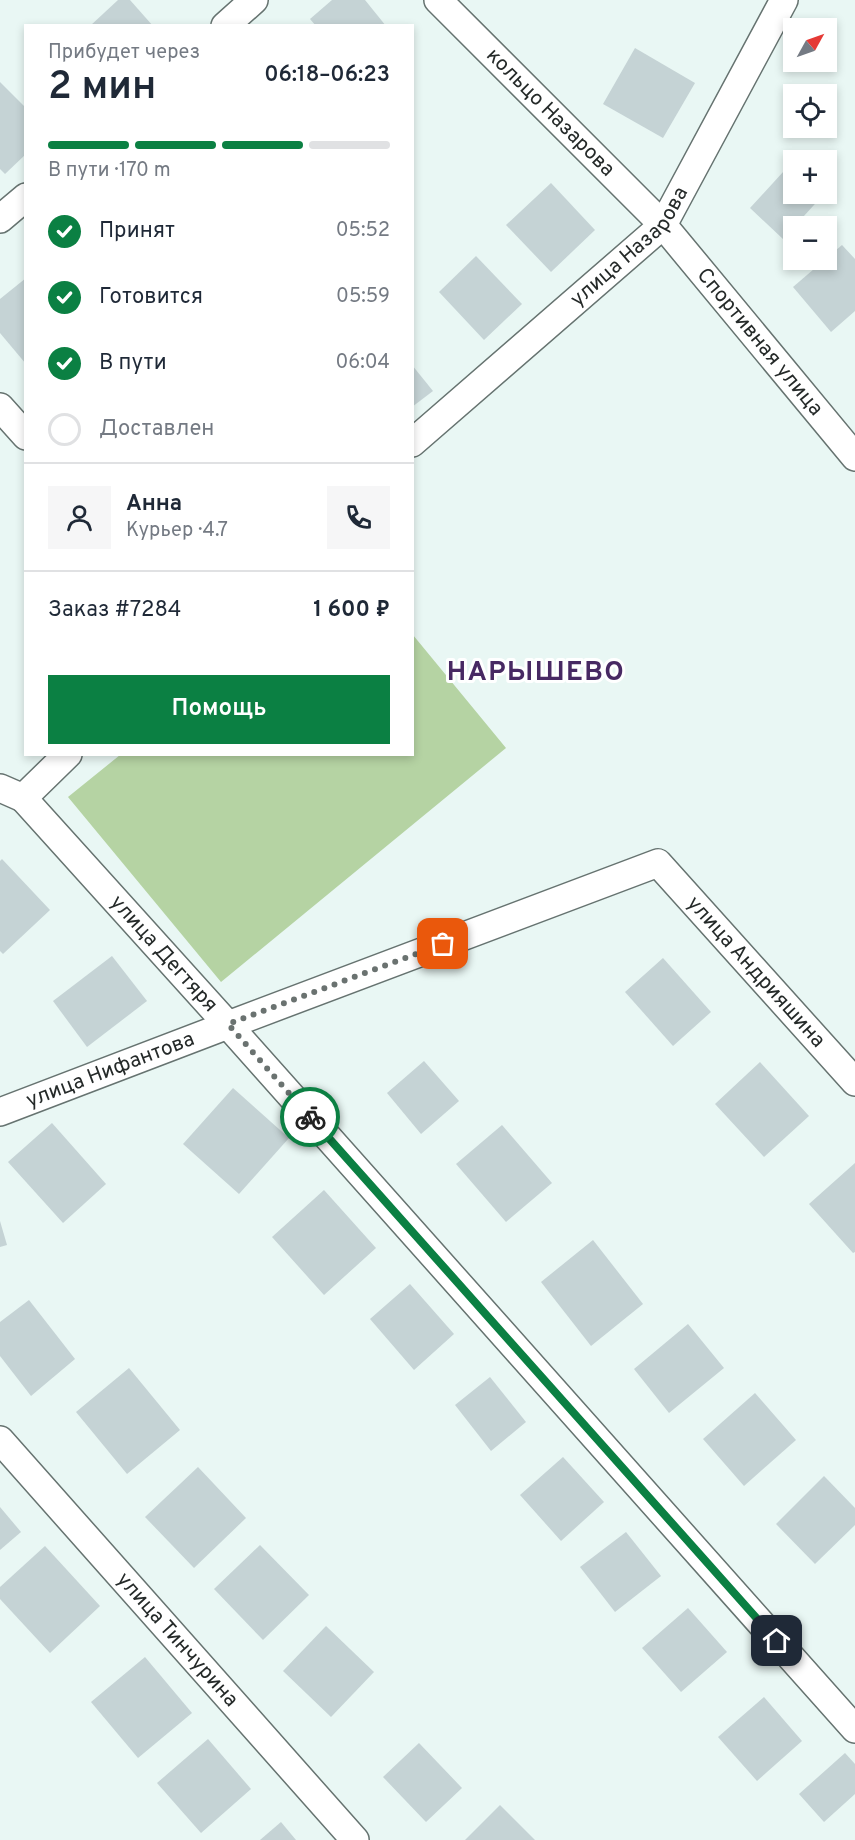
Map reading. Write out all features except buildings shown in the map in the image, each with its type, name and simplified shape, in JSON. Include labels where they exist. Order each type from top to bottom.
[{"type":"street","points":[[227,24],[254,0]]},
{"type":"street","name":"кольцо Назарова","points":[[438,0],[663,225]]},
{"type":"street","name":"улица Назарова","points":[[414,441],[663,225],[784,0]]},
{"type":"street","points":[[0,219],[24,199]]},
{"type":"street","name":"Спортивная улица","points":[[663,225],[855,457]]},
{"type":"street","points":[[0,407],[24,434]]},
{"type":"street","points":[[11,793],[65,756]]},
{"type":"street","name":"улица Дегтяря","points":[[11,793],[228,1024],[855,1729]]},
{"type":"street","name":"улица Нифантова","points":[[0,1112],[658,863]]},
{"type":"street","name":"улица Андрияшина","points":[[658,863],[855,1082]]},
{"type":"street","name":"улица Тинчурина","points":[[0,1440],[355,1840]]},
{"type":"green space","points":[[414,636],[506,748],[221,982],[68,797],[119,756],[414,756]]},
{"type":"way so far","points":[[310,1117],[228,1024],[443,944]]},
{"type":"district","name":"НАРЫШЕВО","points":[[536,673]]},
{"type":"route","points":[[310,1117],[777,1641]]}]
